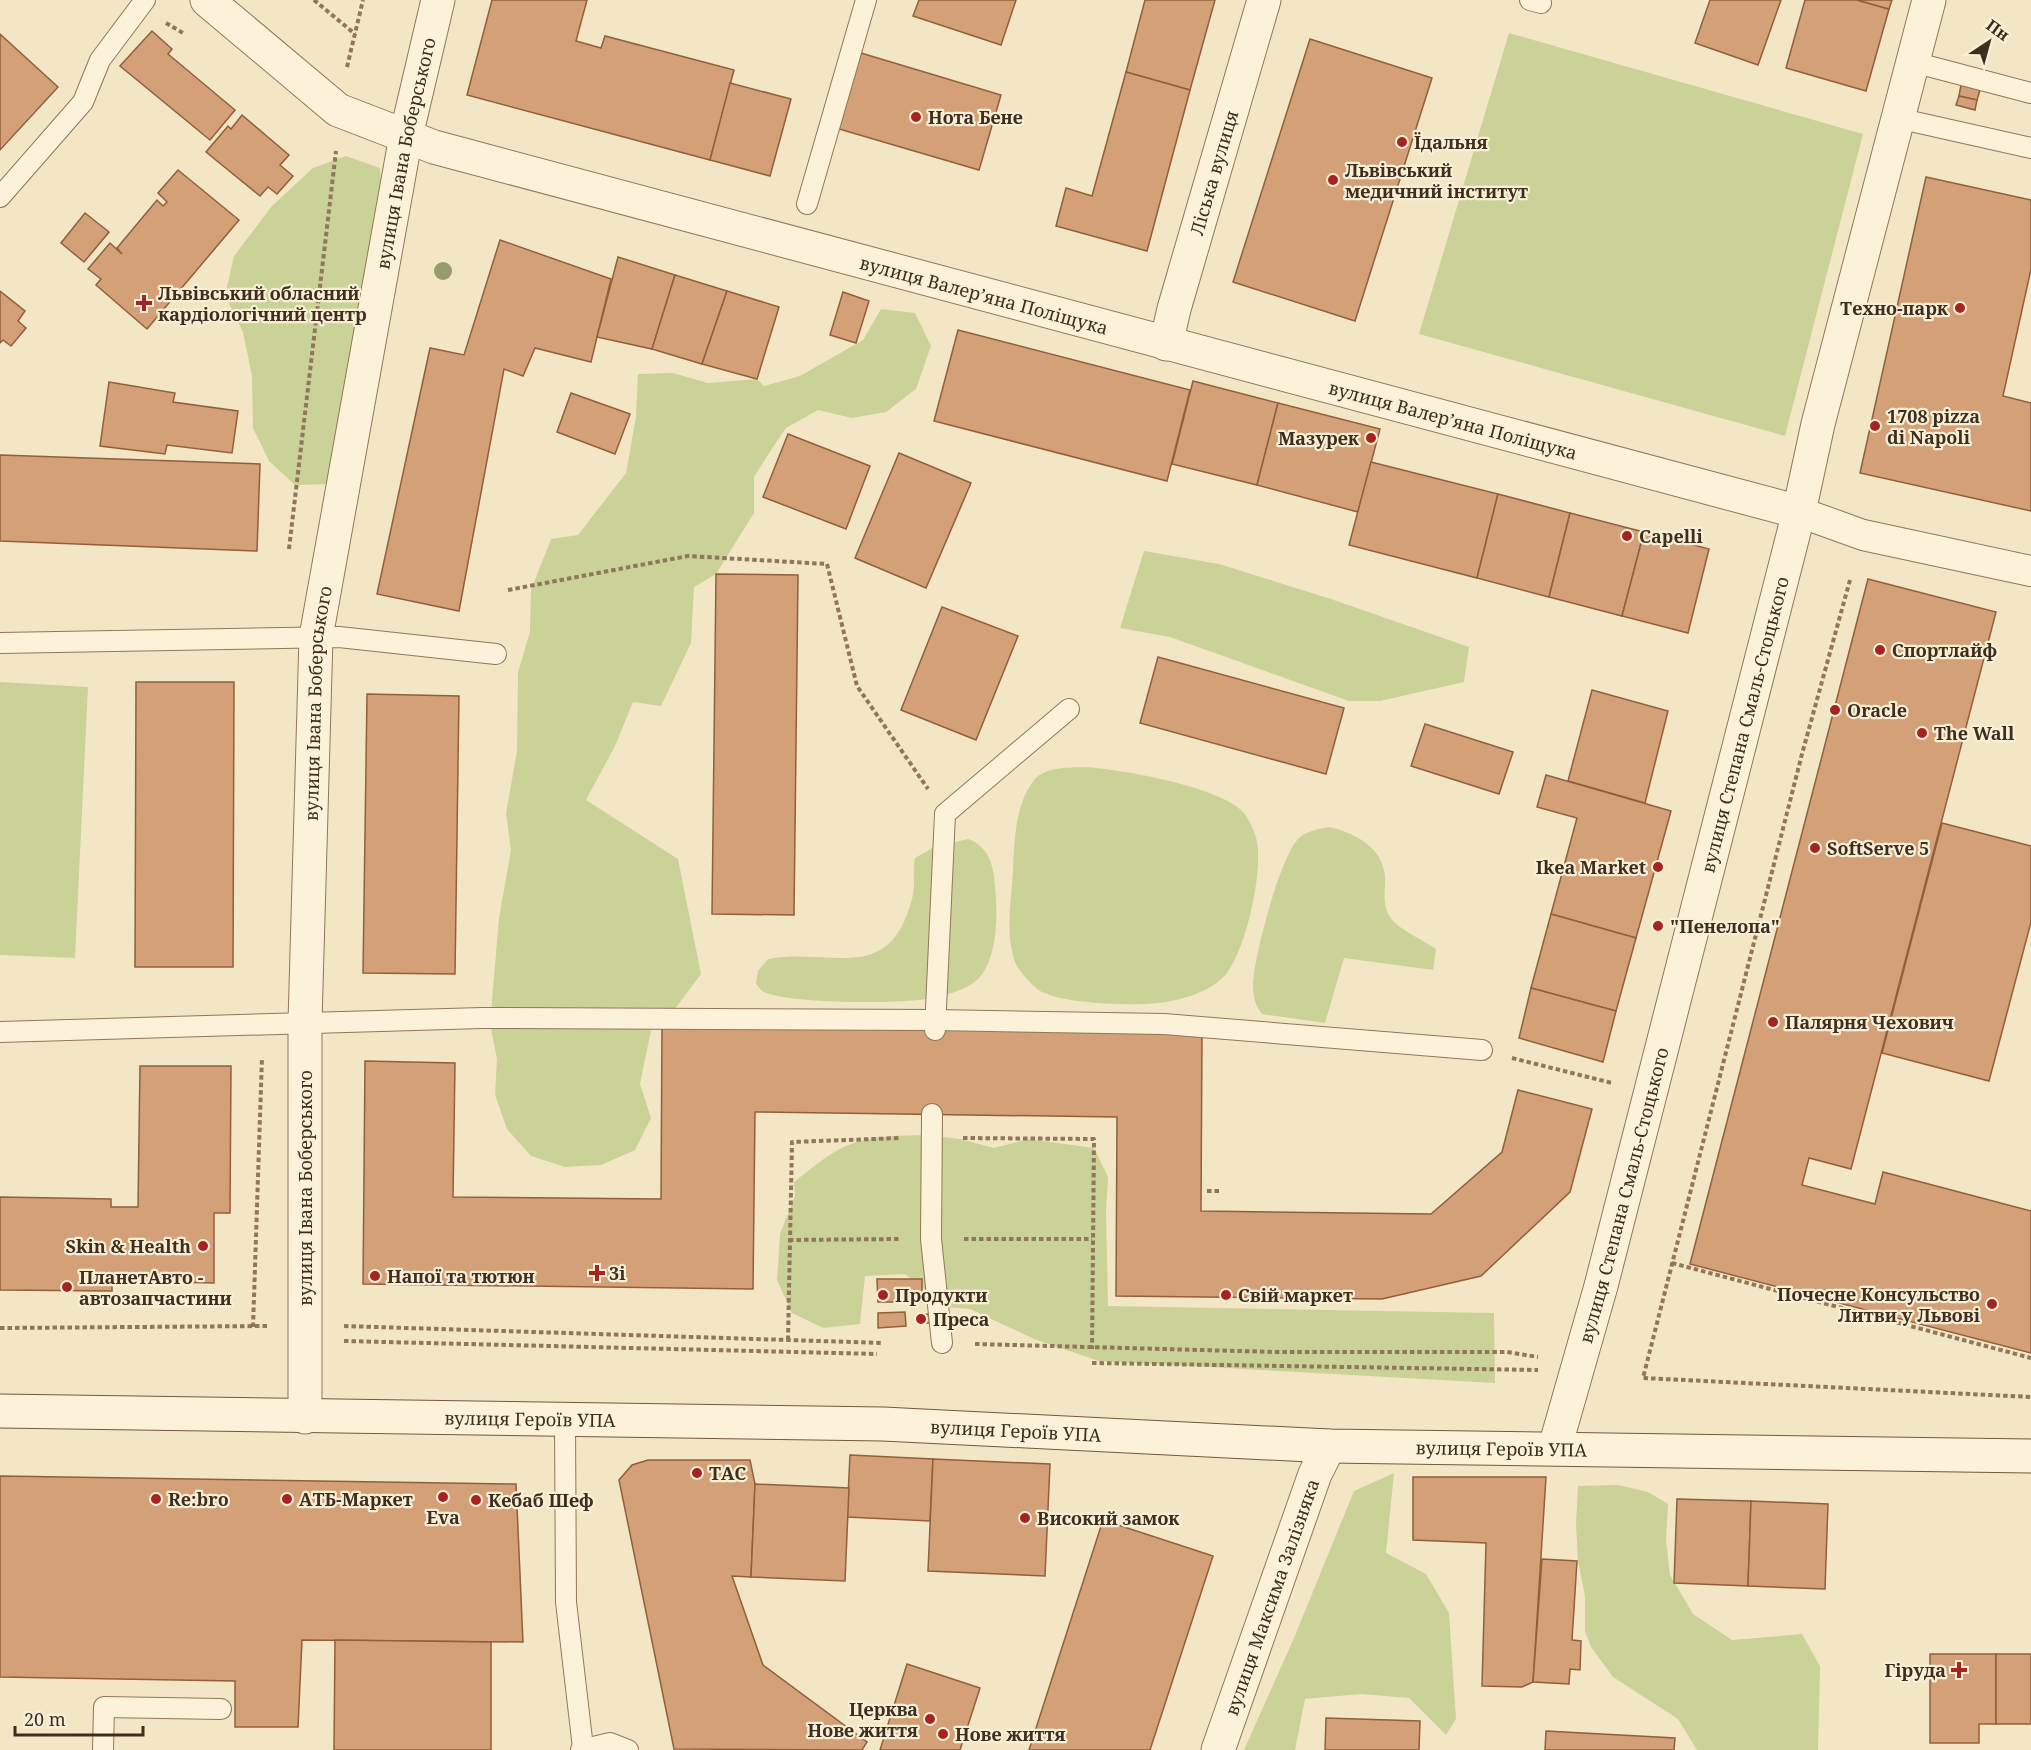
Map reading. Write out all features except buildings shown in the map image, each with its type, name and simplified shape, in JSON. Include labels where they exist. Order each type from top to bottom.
[{"type":"street","name":"вулиця Валерʼяна Поліщука","points":[[207,0],[338,110],[434,147],[1798,512]]},
{"type":"street","name":"вулиця Івана Боберського","points":[[305,1417],[305,1022],[316,637],[406,136],[438,0]]},
{"type":"street","name":"Ліська вулиця","points":[[1166,344],[1263,0]]},
{"type":"street","name":"вулиця Степана Смаль-Стоцького","points":[[1555,1447],[1577,1378],[1798,512],[1820,413],[1929,0]]},
{"type":"street","points":[[1798,512],[1863,535],[2031,571]]},
{"type":"street","name":"вулиця Героїв УПА","points":[[0,1411],[883,1424],[1329,1446],[1555,1447],[2031,1456]]},
{"type":"street","name":"вулиця Максима Залізняка","points":[[1218,1750],[1315,1474],[1329,1446]]},
{"type":"lane","points":[[0,197],[82,102],[100,60],[145,0]]},
{"type":"lane","points":[[807,204],[866,0]]},
{"type":"lane","points":[[1913,62],[2031,93]]},
{"type":"lane","points":[[1897,118],[2031,148]]},
{"type":"lane","points":[[0,643],[316,637],[496,654]]},
{"type":"lane","points":[[934,1025],[945,814],[1069,709]]},
{"type":"lane","points":[[0,1032],[305,1022],[633,1017],[934,1025],[1164,1024],[1482,1050]]},
{"type":"lane","points":[[932,1114],[931,1239],[942,1343]]},
{"type":"lane","points":[[565,1420],[566,1602],[582,1749],[610,1743],[628,1750]]},
{"type":"lane","points":[[103,1750],[104,1707],[221,1709]]},
{"type":"path","points":[[314,0],[355,33]]},
{"type":"path","points":[[508,590],[688,556],[827,564],[857,686],[945,814]]},
{"type":"path","points":[[1850,580],[1802,754],[1643,1378],[2031,1397]]},
{"type":"path","points":[[1530,1063],[1616,1084]]},
{"type":"path","points":[[788,1340],[792,1142],[931,1137],[1094,1139],[1092,1350]]},
{"type":"path","points":[[1207,1191],[1221,1191]]},
{"type":"path","points":[[1672,1263],[2031,1358]]},
{"type":"path","points":[[0,1328],[883,1343]]},
{"type":"path","points":[[305,1333],[877,1354]]},
{"type":"path","points":[[942,1343],[1092,1350],[1507,1352],[1538,1358]]},
{"type":"path","points":[[1092,1364],[1534,1370],[1577,1378]]},
{"type":"green space","points":[[1509,33],[1863,134],[1785,436],[1419,334]]},
{"type":"green space","points":[[346,156],[380,168],[381,188],[357,330],[347,364],[344,417],[331,484],[295,485],[269,461],[253,428],[252,376],[243,332],[225,296],[234,256],[272,206],[313,168]]},
{"type":"green space","points":[[881,309],[915,313],[931,346],[916,389],[886,412],[852,418],[818,410],[786,428],[754,477],[754,513],[716,574],[694,587],[691,643],[661,706],[633,702],[615,746],[586,800],[678,859],[701,974],[662,1026],[651,1030],[640,1084],[651,1118],[635,1150],[601,1165],[565,1167],[531,1156],[507,1129],[495,1095],[497,1059],[490,1024],[499,918],[511,850],[506,813],[517,751],[518,673],[530,631],[531,590],[551,539],[578,535],[626,473],[636,417],[638,374],[673,373],[708,383],[757,379],[764,386],[800,376],[863,340]]},
{"type":"green space","points":[[1144,551],[1219,564],[1328,598],[1469,647],[1464,682],[1380,701],[1349,701],[1170,637],[1120,628]]},
{"type":"green space","points":[[0,682],[88,687],[75,958],[0,955]]},
{"type":"green space","points":[[1085,767],[1121,771],[1169,781],[1215,795],[1233,804],[1244,813],[1250,823],[1256,839],[1258,872],[1246,928],[1241,946],[1227,973],[1221,980],[1205,990],[1177,1000],[1158,1003],[1082,1002],[1042,992],[1031,983],[1015,962],[1010,940],[1009,917],[1015,836],[1023,800],[1039,775],[1051,770]]},
{"type":"green space","points":[[1329,827],[1357,837],[1373,849],[1379,857],[1385,876],[1387,912],[1398,926],[1436,949],[1433,970],[1344,958],[1325,1023],[1262,1014],[1253,992],[1254,971],[1276,885],[1292,848],[1299,838],[1309,832]]},
{"type":"green space","points":[[968,839],[986,852],[992,865],[996,910],[993,949],[984,971],[972,984],[953,993],[926,999],[868,1002],[816,1001],[774,995],[762,991],[756,984],[758,971],[768,959],[855,958],[873,953],[889,944],[902,926],[912,899],[915,858],[934,847]]},
{"type":"green space","points":[[924,1135],[960,1139],[994,1148],[1028,1139],[1094,1148],[1108,1177],[1106,1212],[1108,1306],[1494,1313],[1495,1383],[1099,1361],[1034,1339],[970,1309],[947,1307],[905,1274],[865,1276],[860,1324],[823,1328],[792,1313],[777,1280],[780,1234],[795,1196],[794,1182],[830,1155],[862,1140]]},
{"type":"green space","points":[[1394,1473],[1386,1553],[1426,1574],[1449,1613],[1456,1719],[1446,1735],[1409,1698],[1361,1694],[1305,1699],[1295,1750],[1244,1750],[1294,1638],[1354,1491]]},
{"type":"green space","points":[[1618,1485],[1648,1492],[1668,1504],[1666,1540],[1670,1575],[1693,1614],[1732,1640],[1802,1634],[1820,1666],[1818,1750],[1697,1750],[1678,1719],[1613,1677],[1591,1647],[1585,1631],[1585,1596],[1578,1561],[1576,1524],[1578,1486]]},
{"type":"place","name":"Нота Бене","points":[[916,117]]},
{"type":"place","name":"Їдальня","points":[[1402,142]]},
{"type":"place","name":"Львівський медичний інститут","points":[[1333,180]]},
{"type":"place","name":"Львівський обласний кардіологічний центр","points":[[144,303]]},
{"type":"place","name":"Техно-парк","points":[[1960,308]]},
{"type":"place","name":"1708 pizza di Napoli","points":[[1875,426]]},
{"type":"place","name":"Мазурек","points":[[1371,438]]},
{"type":"place","name":"Capelli","points":[[1627,536]]},
{"type":"place","name":"Спортлайф","points":[[1880,650]]},
{"type":"place","name":"Oracle","points":[[1835,710]]},
{"type":"place","name":"The Wall","points":[[1922,733]]},
{"type":"place","name":"SoftServe 5","points":[[1815,848]]},
{"type":"place","name":"Ikea Market","points":[[1658,867]]},
{"type":"place","name":"\"Пенелопа\"","points":[[1658,926]]},
{"type":"place","name":"Палярня Чехович","points":[[1773,1022]]},
{"type":"place","name":"Skin & Health","points":[[203,1246]]},
{"type":"place","name":"3і","points":[[597,1273]]},
{"type":"place","name":"Напої та тютюн","points":[[375,1276]]},
{"type":"place","name":"ПланетАвто - автозапчастини","points":[[67,1287]]},
{"type":"place","name":"Продукти","points":[[883,1295]]},
{"type":"place","name":"Свій маркет","points":[[1226,1295]]},
{"type":"place","name":"Почесне Консульство Литви у Львові","points":[[1992,1304]]},
{"type":"place","name":"Преса","points":[[921,1319]]},
{"type":"place","name":"ТАС","points":[[697,1473]]},
{"type":"place","name":"Eva","points":[[443,1497]]},
{"type":"place","name":"Re:bro","points":[[156,1499]]},
{"type":"place","name":"АТБ-Маркет","points":[[287,1499]]},
{"type":"place","name":"Кебаб Шеф","points":[[476,1500]]},
{"type":"place","name":"Високий замок","points":[[1025,1518]]},
{"type":"place","name":"Гіруда","points":[[1959,1670]]},
{"type":"place","name":"Церква Нове життя","points":[[930,1719]]},
{"type":"place","name":"Нове життя","points":[[943,1734]]}]
